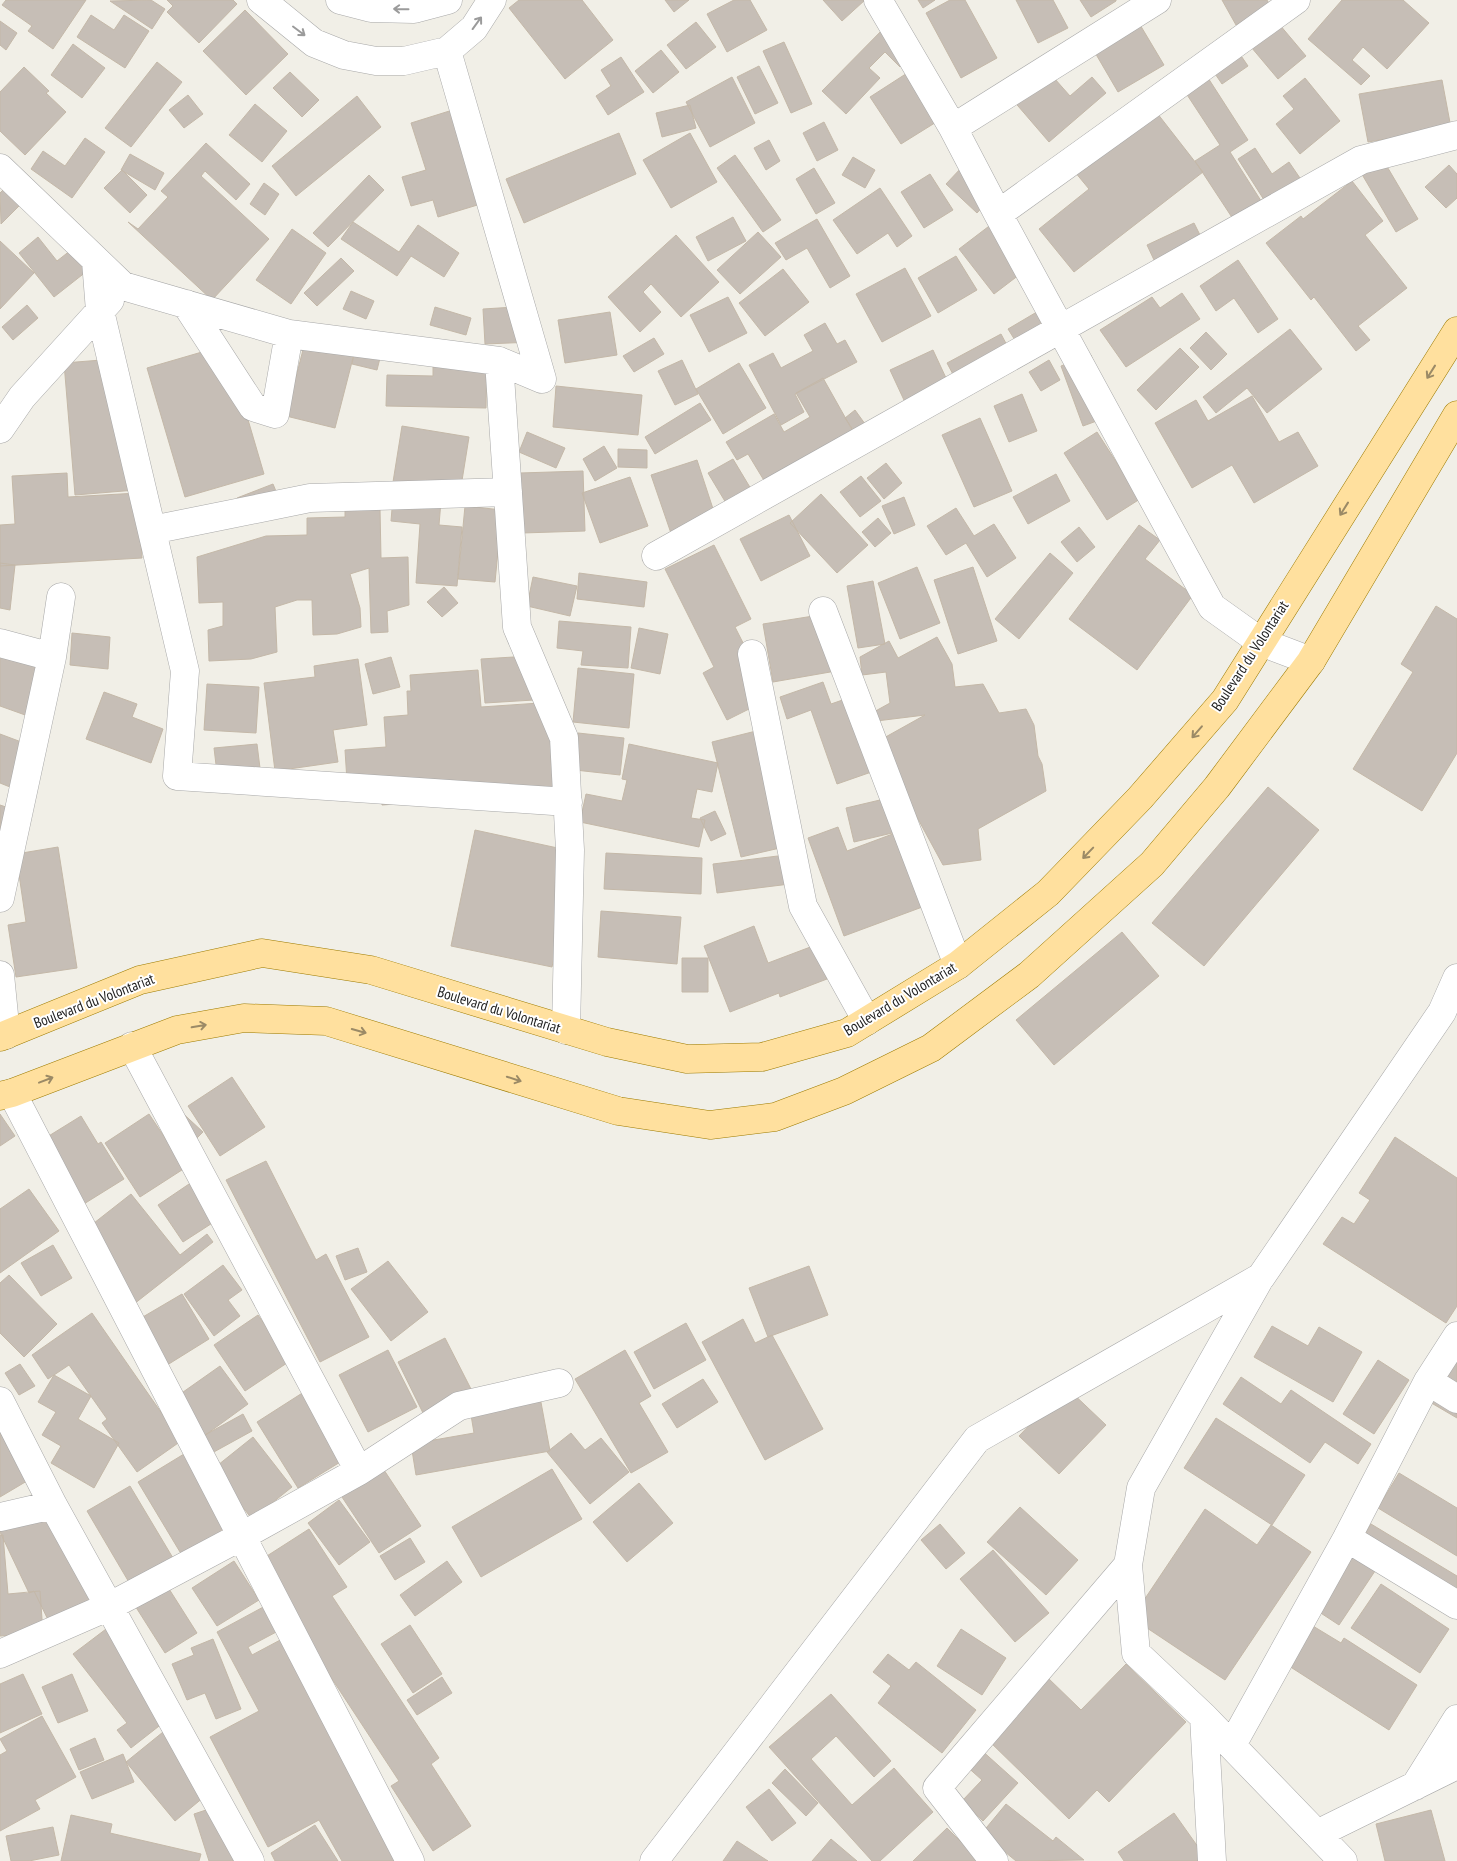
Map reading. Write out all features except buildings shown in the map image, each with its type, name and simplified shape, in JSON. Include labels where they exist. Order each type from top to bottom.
[{"type":"main road","name":"Boulevard du Volontariat","points":[[3,1036],[140,980],[262,953],[371,970],[607,1042],[687,1058],[762,1057],[847,1033],[958,964],[1048,893],[1140,798],[1224,700],[1457,331]]},
{"type":"main road","points":[[6,1094],[177,1030],[244,1018],[326,1021],[618,1111],[710,1125],[775,1117],[844,1091],[931,1048],[1029,975],[1152,864],[1217,787],[1311,661],[1457,415]]},
{"type":"street","points":[[261,0],[314,42],[344,55],[376,61],[404,61],[447,51],[474,28],[492,0]]},
{"type":"street","points":[[340,0],[370,8],[414,9],[448,0]]},
{"type":"street","points":[[878,0],[954,128],[998,214],[1212,606],[1260,642],[1311,661]]},
{"type":"street","points":[[954,128],[1157,0]]},
{"type":"street","points":[[998,214],[1296,0]]},
{"type":"street","points":[[0,168],[122,286],[289,334],[499,361],[542,379],[447,51]]},
{"type":"street","points":[[656,556],[1361,160],[1457,135]]},
{"type":"street","points":[[96,261],[100,311],[185,671],[177,776],[568,802]]},
{"type":"street","points":[[0,429],[22,397],[122,286]]},
{"type":"street","points":[[186,304],[253,407],[275,414],[289,334]]},
{"type":"street","points":[[499,361],[516,627],[564,738],[570,850],[566,1030]]},
{"type":"street","points":[[152,530],[310,498],[508,492]]},
{"type":"street","points":[[0,898],[52,657],[61,597]]},
{"type":"street","points":[[823,611],[958,964]]},
{"type":"street","points":[[0,643],[52,657]]},
{"type":"street","points":[[752,654],[803,906],[867,1021]]},
{"type":"street","points":[[0,974],[3,1036]]},
{"type":"street","points":[[1343,1861],[1232,1745],[1136,1653],[1128,1565],[1141,1488],[1260,1277],[1442,1012],[1457,978]]},
{"type":"street","points":[[132,1046],[358,1472]]},
{"type":"street","points":[[6,1094],[242,1536],[410,1861]]},
{"type":"street","points":[[654,1861],[977,1439],[1260,1277]]},
{"type":"street","points":[[1232,1745],[1347,1538],[1428,1380],[1457,1336]]},
{"type":"street","points":[[1428,1380],[1457,1399]]},
{"type":"street","points":[[0,1654],[110,1606],[242,1536],[358,1472],[459,1406],[559,1383]]},
{"type":"street","points":[[0,1401],[53,1505],[250,1861]]},
{"type":"street","points":[[0,1517],[53,1505]]},
{"type":"street","points":[[1347,1538],[1457,1605]]},
{"type":"street","points":[[994,1861],[937,1788],[1128,1565]]},
{"type":"street","points":[[1204,1717],[1212,1861]]},
{"type":"street","points":[[1415,1786],[1457,1719]]},
{"type":"street","points":[[1415,1786],[1457,1740]]},
{"type":"street","points":[[1317,1834],[1457,1765]]}]
